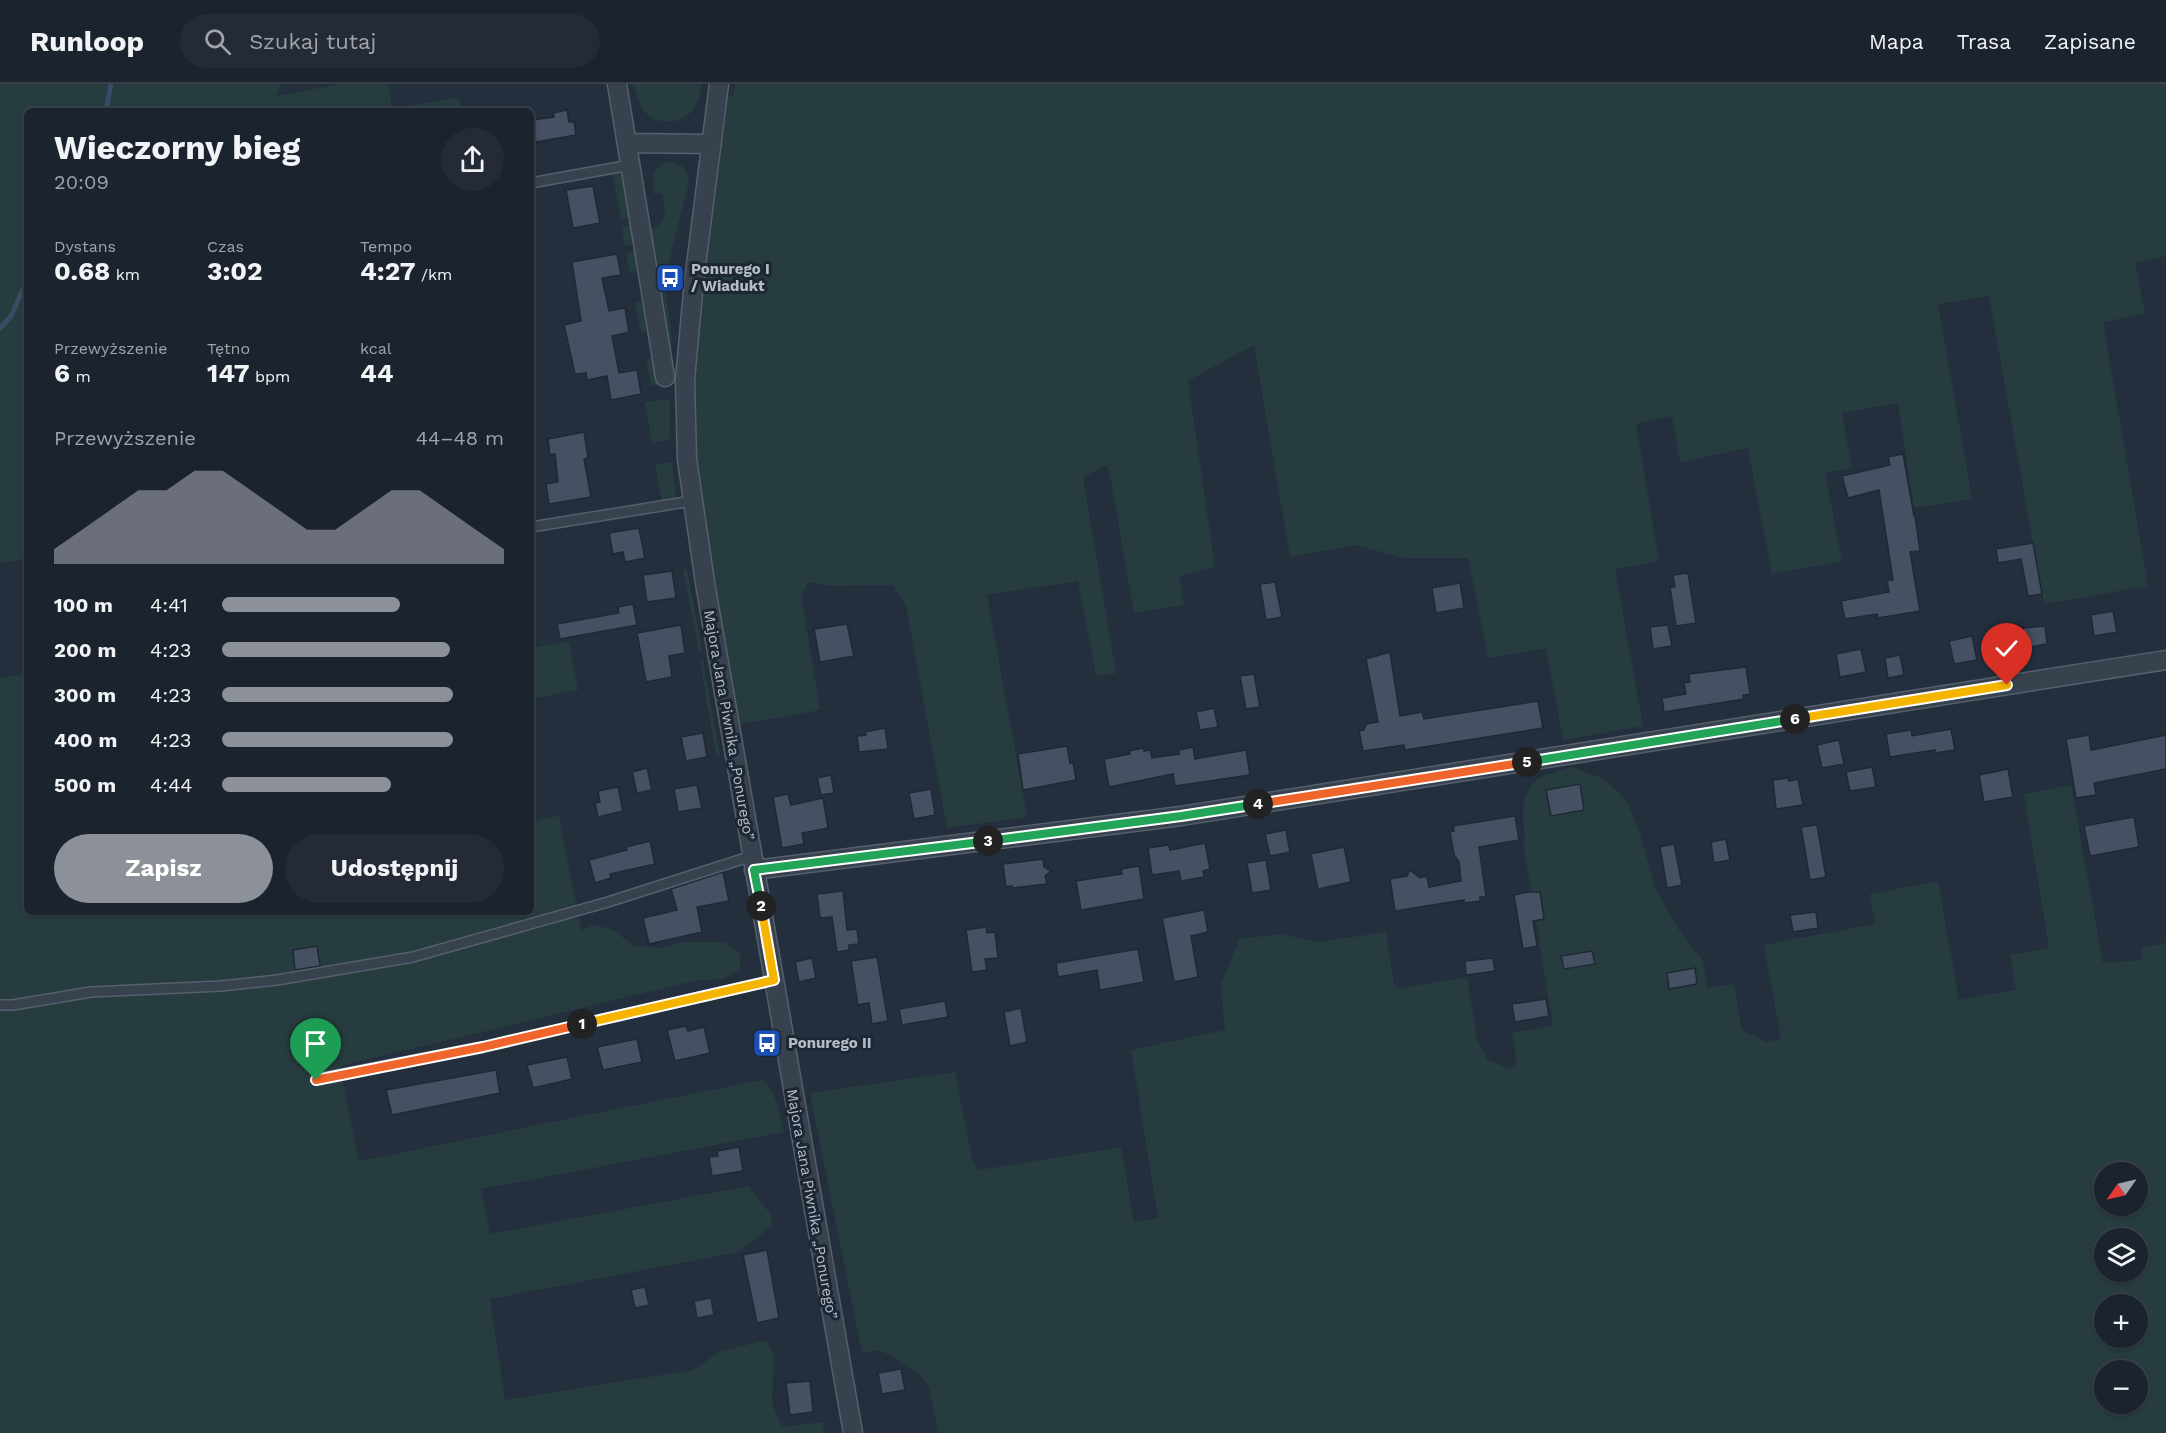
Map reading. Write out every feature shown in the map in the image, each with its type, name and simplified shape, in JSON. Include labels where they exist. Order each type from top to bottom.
[{"type":"street","points":[[617,84],[665,377]]},
{"type":"street","name":"Majora Jana Piwnika „Ponurego”","points":[[719,84],[694,281],[685,380],[687,459],[692,501],[753,863],[853,1433]]},
{"type":"street","points":[[627,142],[712,144]]},
{"type":"street","points":[[753,863],[1181,816],[2166,660]]},
{"type":"lane","points":[[534,182],[630,165]]},
{"type":"lane","points":[[534,527],[692,501]]},
{"type":"lane","points":[[0,1005],[91,992],[232,985],[338,971],[413,957],[753,863]]},
{"type":"lane","points":[[316,1080],[483,1047],[774,980]]},
{"type":"green space","points":[[0,84],[281,84],[276,96],[341,84],[388,84],[392,108],[24,108],[24,559],[0,563]]},
{"type":"green space","points":[[626,84],[702,84],[695,107],[690,113],[676,121],[668,122],[654,119],[647,114],[642,108],[633,85],[626,86]]},
{"type":"green space","points":[[736,84],[2166,84],[2166,256],[2135,262],[2145,314],[2103,322],[2148,586],[2044,604],[1989,296],[1938,304],[1972,499],[1914,508],[1898,403],[1842,413],[1852,468],[1825,473],[1842,561],[1772,574],[1748,448],[1680,462],[1672,416],[1636,424],[1659,561],[1615,569],[1643,726],[1563,740],[1546,648],[1488,658],[1468,558],[1403,558],[1356,545],[1290,557],[1254,345],[1188,381],[1215,567],[1179,576],[1184,605],[1134,613],[1109,469],[1106,466],[1083,477],[1116,673],[1096,676],[1078,581],[987,595],[1027,817],[947,828],[906,606],[893,585],[834,586],[808,582],[801,596],[820,710],[740,724],[737,722],[708,558],[696,464],[694,393],[700,319],[728,97],[733,95]]},
{"type":"green space","points":[[459,97],[461,108],[398,108]]},
{"type":"green space","points":[[667,162],[676,163],[683,168],[688,174],[689,183],[672,248],[666,294],[672,339],[670,382],[651,386],[646,358],[656,360],[648,230],[655,228],[663,221],[662,193],[654,194],[653,179],[655,171]]},
{"type":"green space","points":[[623,169],[631,217],[621,219],[612,171]]},
{"type":"green space","points":[[633,225],[636,244],[625,246],[622,227]]},
{"type":"green space","points":[[637,251],[641,270],[630,273],[626,253]]},
{"type":"green space","points":[[646,301],[651,330],[641,332],[635,303]]},
{"type":"green space","points":[[670,399],[670,439],[652,443],[645,402]]},
{"type":"green space","points":[[672,462],[676,499],[662,501],[655,464]]},
{"type":"green space","points":[[687,569],[702,650],[699,651],[683,570]]},
{"type":"green space","points":[[569,641],[578,690],[534,698],[534,647]]},
{"type":"green space","points":[[700,661],[703,661],[720,755],[716,756]]},
{"type":"green space","points":[[24,674],[24,915],[534,915],[534,820],[559,816],[581,931],[593,925],[611,929],[635,946],[659,948],[682,942],[725,942],[740,954],[740,969],[723,979],[698,980],[340,1066],[359,1161],[762,1080],[774,1097],[784,1132],[481,1189],[490,1234],[749,1186],[771,1215],[772,1225],[739,1252],[490,1299],[505,1400],[693,1370],[719,1352],[766,1340],[774,1353],[772,1403],[782,1427],[823,1422],[824,1433],[0,1433],[0,678]]},
{"type":"green space","points":[[1572,767],[1604,779],[1627,801],[1640,834],[1655,887],[1679,930],[1703,961],[1707,988],[1734,984],[1742,1030],[1766,1042],[1781,1039],[1764,945],[1875,924],[1870,894],[1938,881],[1959,1000],[2016,990],[2010,955],[2049,948],[2024,794],[2071,785],[2103,963],[2142,960],[2141,948],[2166,943],[2166,1433],[938,1433],[929,1386],[917,1373],[891,1355],[877,1350],[862,1353],[810,1093],[955,1072],[972,1160],[979,1170],[1121,1147],[1134,1222],[1158,1218],[1131,1050],[1225,1030],[1221,985],[1239,939],[1279,934],[1319,942],[1386,932],[1394,984],[1400,988],[1467,977],[1477,1039],[1487,1059],[1510,1069],[1517,1062],[1512,1033],[1553,1025],[1523,842],[1525,842],[1523,814],[1526,796],[1536,781]]},
{"type":"building","points":[[567,110],[569,122],[574,122],[576,135],[536,142],[534,120],[554,117],[553,113]]},
{"type":"building","points":[[593,186],[600,223],[573,228],[566,190]]},
{"type":"building","points":[[617,254],[621,275],[602,278],[609,311],[625,308],[629,332],[612,336],[619,373],[637,370],[641,394],[611,400],[607,376],[587,380],[586,373],[575,374],[564,325],[581,321],[572,262]]},
{"type":"building","points":[[584,432],[588,458],[584,459],[591,497],[549,504],[546,484],[558,482],[555,454],[550,455],[548,439]]},
{"type":"building","points":[[1903,454],[1920,551],[1910,552],[1920,611],[1878,618],[1877,614],[1845,619],[1841,601],[1889,592],[1887,581],[1893,580],[1879,490],[1848,498],[1842,476],[1890,465],[1888,457]]},
{"type":"building","points":[[639,528],[645,558],[625,562],[623,552],[613,554],[609,533]]},
{"type":"building","points":[[2033,543],[2042,594],[2028,596],[2021,559],[1998,563],[1996,549]]},
{"type":"building","points":[[672,571],[676,598],[647,602],[643,575]]},
{"type":"building","points":[[1688,573],[1696,623],[1676,626],[1670,587],[1675,587],[1673,575]]},
{"type":"building","points":[[1275,582],[1282,617],[1266,620],[1260,584]]},
{"type":"building","points":[[1460,583],[1464,608],[1436,613],[1432,588]]},
{"type":"building","points":[[633,604],[637,625],[560,639],[557,624],[619,613],[618,607]]},
{"type":"building","points":[[2113,611],[2117,632],[2094,636],[2091,615]]},
{"type":"building","points":[[847,624],[854,656],[820,662],[814,629]]},
{"type":"building","points":[[681,625],[685,653],[669,656],[672,677],[646,682],[637,633]]},
{"type":"building","points":[[1668,625],[1672,646],[1653,649],[1650,627]]},
{"type":"building","points":[[2045,626],[2047,644],[2026,648],[2023,628]]},
{"type":"building","points":[[1972,636],[1977,660],[1954,664],[1949,641]]},
{"type":"building","points":[[1861,649],[1866,672],[1840,677],[1836,654]]},
{"type":"building","points":[[1390,652],[1400,716],[1422,712],[1424,719],[1538,701],[1543,728],[1405,750],[1404,745],[1363,751],[1359,731],[1364,730],[1366,724],[1378,722],[1366,659]]},
{"type":"building","points":[[1900,655],[1904,675],[1888,678],[1885,658]]},
{"type":"building","points":[[1746,667],[1750,694],[1743,695],[1744,699],[1664,712],[1662,698],[1686,694],[1684,683],[1690,682],[1689,674]]},
{"type":"building","points":[[1254,674],[1260,707],[1246,709],[1240,676]]},
{"type":"building","points":[[1214,708],[1218,727],[1200,730],[1196,712]]},
{"type":"building","points":[[885,728],[888,749],[859,752],[857,736]]},
{"type":"building","points":[[1951,729],[1955,750],[1935,753],[1935,750],[1890,757],[1886,734],[1911,730],[1912,736]]},
{"type":"building","points":[[703,733],[707,757],[686,761],[681,737]]},
{"type":"building","points":[[2089,735],[2091,750],[2166,735],[2166,769],[2094,783],[2096,795],[2076,798],[2066,739]]},
{"type":"building","points":[[1839,740],[1844,764],[1822,768],[1817,745]]},
{"type":"building","points":[[1067,746],[1076,780],[1023,790],[1018,754]]},
{"type":"building","points":[[1193,747],[1195,759],[1246,750],[1250,775],[1175,786],[1173,774],[1109,787],[1104,759],[1130,754],[1129,751],[1143,748],[1144,751],[1150,750],[1152,758],[1179,754],[1179,750]]},
{"type":"building","points":[[1872,767],[1876,787],[1850,791],[1846,772]]},
{"type":"building","points":[[647,768],[652,790],[637,793],[632,772]]},
{"type":"building","points":[[2008,769],[2013,797],[1984,802],[1979,775]]},
{"type":"building","points":[[831,775],[834,793],[821,795],[817,778]]},
{"type":"building","points":[[1788,778],[1789,781],[1798,779],[1803,805],[1776,809],[1773,780]]},
{"type":"building","points":[[1580,784],[1584,810],[1551,816],[1546,790]]},
{"type":"building","points":[[697,785],[702,808],[678,812],[674,789]]},
{"type":"building","points":[[618,787],[623,811],[598,817],[595,803],[600,802],[598,791]]},
{"type":"building","points":[[931,789],[935,815],[914,819],[909,793]]},
{"type":"building","points":[[788,794],[791,805],[823,798],[828,828],[802,833],[804,844],[782,848],[773,797]]},
{"type":"building","points":[[1515,816],[1519,840],[1479,847],[1486,897],[1480,897],[1480,901],[1464,903],[1464,900],[1395,911],[1390,879],[1407,876],[1410,870],[1420,878],[1427,876],[1429,887],[1461,881],[1459,862],[1454,855],[1450,832],[1454,831],[1453,826]]},
{"type":"building","points":[[2134,817],[2139,847],[2090,856],[2084,826]]},
{"type":"building","points":[[1817,825],[1826,877],[1810,880],[1801,827]]},
{"type":"building","points":[[1286,830],[1290,852],[1270,856],[1265,834]]},
{"type":"building","points":[[1726,839],[1730,860],[1714,863],[1711,842]]},
{"type":"building","points":[[650,841],[655,864],[610,874],[611,878],[595,883],[589,860]]},
{"type":"building","points":[[1205,843],[1210,869],[1203,871],[1204,877],[1181,881],[1179,871],[1152,875],[1148,848],[1169,845],[1170,850]]},
{"type":"building","points":[[1674,844],[1682,885],[1667,888],[1660,847]]},
{"type":"building","points":[[1344,847],[1351,882],[1318,889],[1311,854]]},
{"type":"building","points":[[1043,859],[1044,867],[1051,871],[1045,876],[1047,884],[1006,887],[1003,864]]},
{"type":"building","points":[[1266,860],[1271,890],[1252,893],[1247,863]]},
{"type":"building","points":[[1139,866],[1144,899],[1081,910],[1076,881],[1122,874],[1121,869]]},
{"type":"building","points":[[723,872],[729,901],[697,907],[702,932],[649,944],[643,918],[677,910],[671,889]]},
{"type":"building","points":[[843,891],[847,930],[857,929],[859,944],[849,945],[849,950],[837,952],[832,917],[820,918],[817,894]]},
{"type":"building","points":[[1540,892],[1544,919],[1533,921],[1537,946],[1523,949],[1514,895]]},
{"type":"building","points":[[1204,910],[1208,932],[1191,936],[1198,977],[1174,982],[1162,918]]},
{"type":"building","points":[[1816,912],[1818,928],[1793,932],[1790,915]]},
{"type":"building","points":[[986,927],[987,933],[995,932],[998,958],[985,959],[987,970],[972,972],[966,930]]},
{"type":"building","points":[[317,946],[320,966],[295,970],[293,950]]},
{"type":"building","points":[[1138,949],[1144,982],[1100,990],[1097,970],[1058,977],[1056,963]]},
{"type":"building","points":[[1592,951],[1595,964],[1564,969],[1561,956]]},
{"type":"building","points":[[877,957],[888,1021],[872,1024],[869,1003],[858,1005],[851,961]]},
{"type":"building","points":[[812,958],[816,978],[799,982],[795,962]]},
{"type":"building","points":[[1493,958],[1495,971],[1466,975],[1465,961]]},
{"type":"building","points":[[1695,968],[1697,984],[1669,989],[1667,973]]},
{"type":"building","points":[[1546,999],[1549,1016],[1515,1022],[1512,1004]]},
{"type":"building","points":[[945,1001],[948,1017],[902,1025],[899,1009]]},
{"type":"building","points":[[1021,1008],[1027,1042],[1010,1046],[1004,1012]]},
{"type":"building","points":[[686,1026],[688,1031],[704,1027],[710,1053],[675,1061],[667,1030]]},
{"type":"building","points":[[637,1039],[642,1062],[603,1070],[597,1047]]},
{"type":"building","points":[[567,1057],[572,1079],[533,1088],[527,1065]]},
{"type":"building","points":[[496,1070],[500,1093],[392,1115],[386,1090]]},
{"type":"building","points":[[739,1147],[743,1171],[712,1176],[709,1157],[718,1156],[717,1151]]},
{"type":"building","points":[[767,1250],[779,1318],[757,1323],[743,1255]]},
{"type":"building","points":[[645,1287],[649,1305],[635,1308],[631,1290]]},
{"type":"building","points":[[711,1298],[714,1315],[697,1318],[694,1301]]},
{"type":"building","points":[[901,1369],[905,1390],[882,1394],[878,1373]]},
{"type":"building","points":[[810,1381],[813,1412],[790,1415],[786,1383]]},
{"type":"waterway","points":[[107,108],[111,84]]},
{"type":"waterway","points":[[0,328],[11,316],[24,288]]},
{"type":"place","name":"Ponurego I / Wiadukt","points":[[670,278]]},
{"type":"place","name":"Ponurego II","points":[[767,1043]]},
{"type":"route","points":[[316,1080],[483,1047],[774,980],[754,870],[1181,816],[2007,685]]}]
